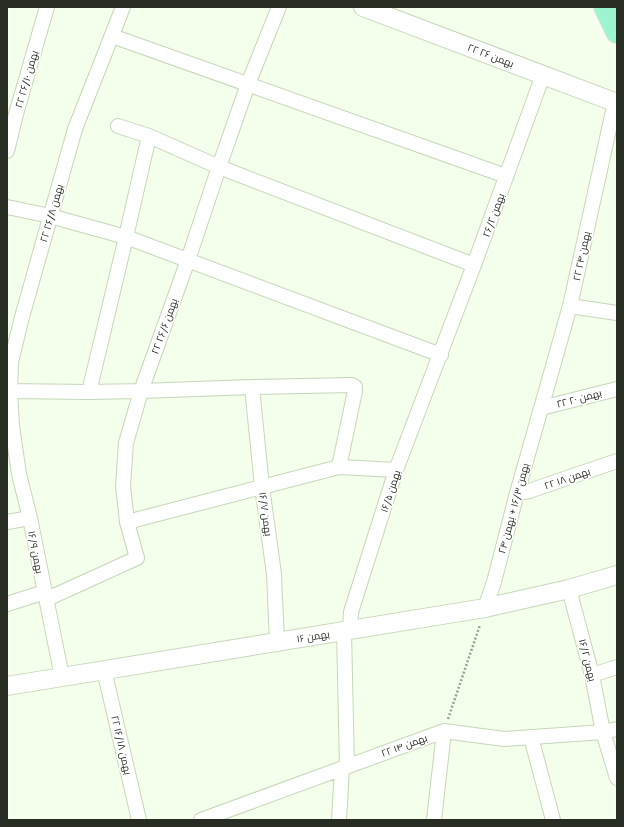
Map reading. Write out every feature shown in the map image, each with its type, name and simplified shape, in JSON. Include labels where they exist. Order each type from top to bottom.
[{"type":"main road","points":[[605,7],[617,32]]},
{"type":"street","name":"۲۲ بهمن ۲۶/۱۰","points":[[7,151],[16,114],[47,7]]},
{"type":"street","name":"۲۲ بهمن ۲۶/۸","points":[[10,427],[11,362],[22,317],[75,129],[123,7]]},
{"type":"street","name":"۲۲ بهمن ۲۶/۶","points":[[46,596],[137,558],[127,522],[123,486],[126,443],[141,391],[188,260],[248,84],[279,7]]},
{"type":"street","name":"۲۲ بهمن ۲۶","points":[[363,7],[616,101]]},
{"type":"street","points":[[112,36],[506,176]]},
{"type":"street","name":"بهمن ۲۶/۲","points":[[441,354],[543,75]]},
{"type":"street","name":"۲۲ بهمن ۲۴","points":[[541,408],[570,306],[616,101]]},
{"type":"street","points":[[118,126],[149,136],[219,167],[474,265]]},
{"type":"street","points":[[89,392],[149,136]]},
{"type":"street","points":[[7,207],[50,216],[126,237],[441,354]]},
{"type":"street","points":[[570,306],[617,313]]},
{"type":"street","name":"بهمن ۱۶/۵","points":[[339,820],[345,767],[347,630],[351,612],[396,470],[441,354]]},
{"type":"street","points":[[10,391],[89,392],[252,386],[352,385],[355,387],[339,467]]},
{"type":"street","name":"بهمن ۱۶/۷","points":[[252,386],[262,487],[274,574],[277,642]]},
{"type":"street","name":"۲۲ بهمن ۲۰","points":[[541,408],[617,389]]},
{"type":"street","name":"بهمن ۱۶/۳ + بهمن ۲۴","points":[[485,608],[494,582],[541,408]]},
{"type":"street","name":"بهمن ۱۶/۹","points":[[10,427],[62,677]]},
{"type":"street","name":"۲۲ بهمن ۱۸","points":[[517,493],[529,491],[617,461]]},
{"type":"street","points":[[127,522],[339,467],[396,470]]},
{"type":"street","points":[[7,522],[30,518]]},
{"type":"street","name":"بهمن ۱۶","points":[[7,686],[485,608],[569,589],[617,575]]},
{"type":"street","name":"بهمن ۱۶/۲","points":[[569,589],[592,675],[603,732],[617,778]]},
{"type":"street","points":[[7,604],[46,596]]},
{"type":"street","points":[[592,675],[617,667]]},
{"type":"street","name":"۲۲ بهمن ۱۶/۱۸","points":[[104,670],[139,820]]},
{"type":"street","name":"۲۲ بهمن ۱۴","points":[[201,820],[444,731],[504,739],[603,732],[617,729]]},
{"type":"street","points":[[434,820],[444,731]]},
{"type":"street","points":[[531,737],[553,820]]},
{"type":"path","points":[[444,731],[485,608]]}]
